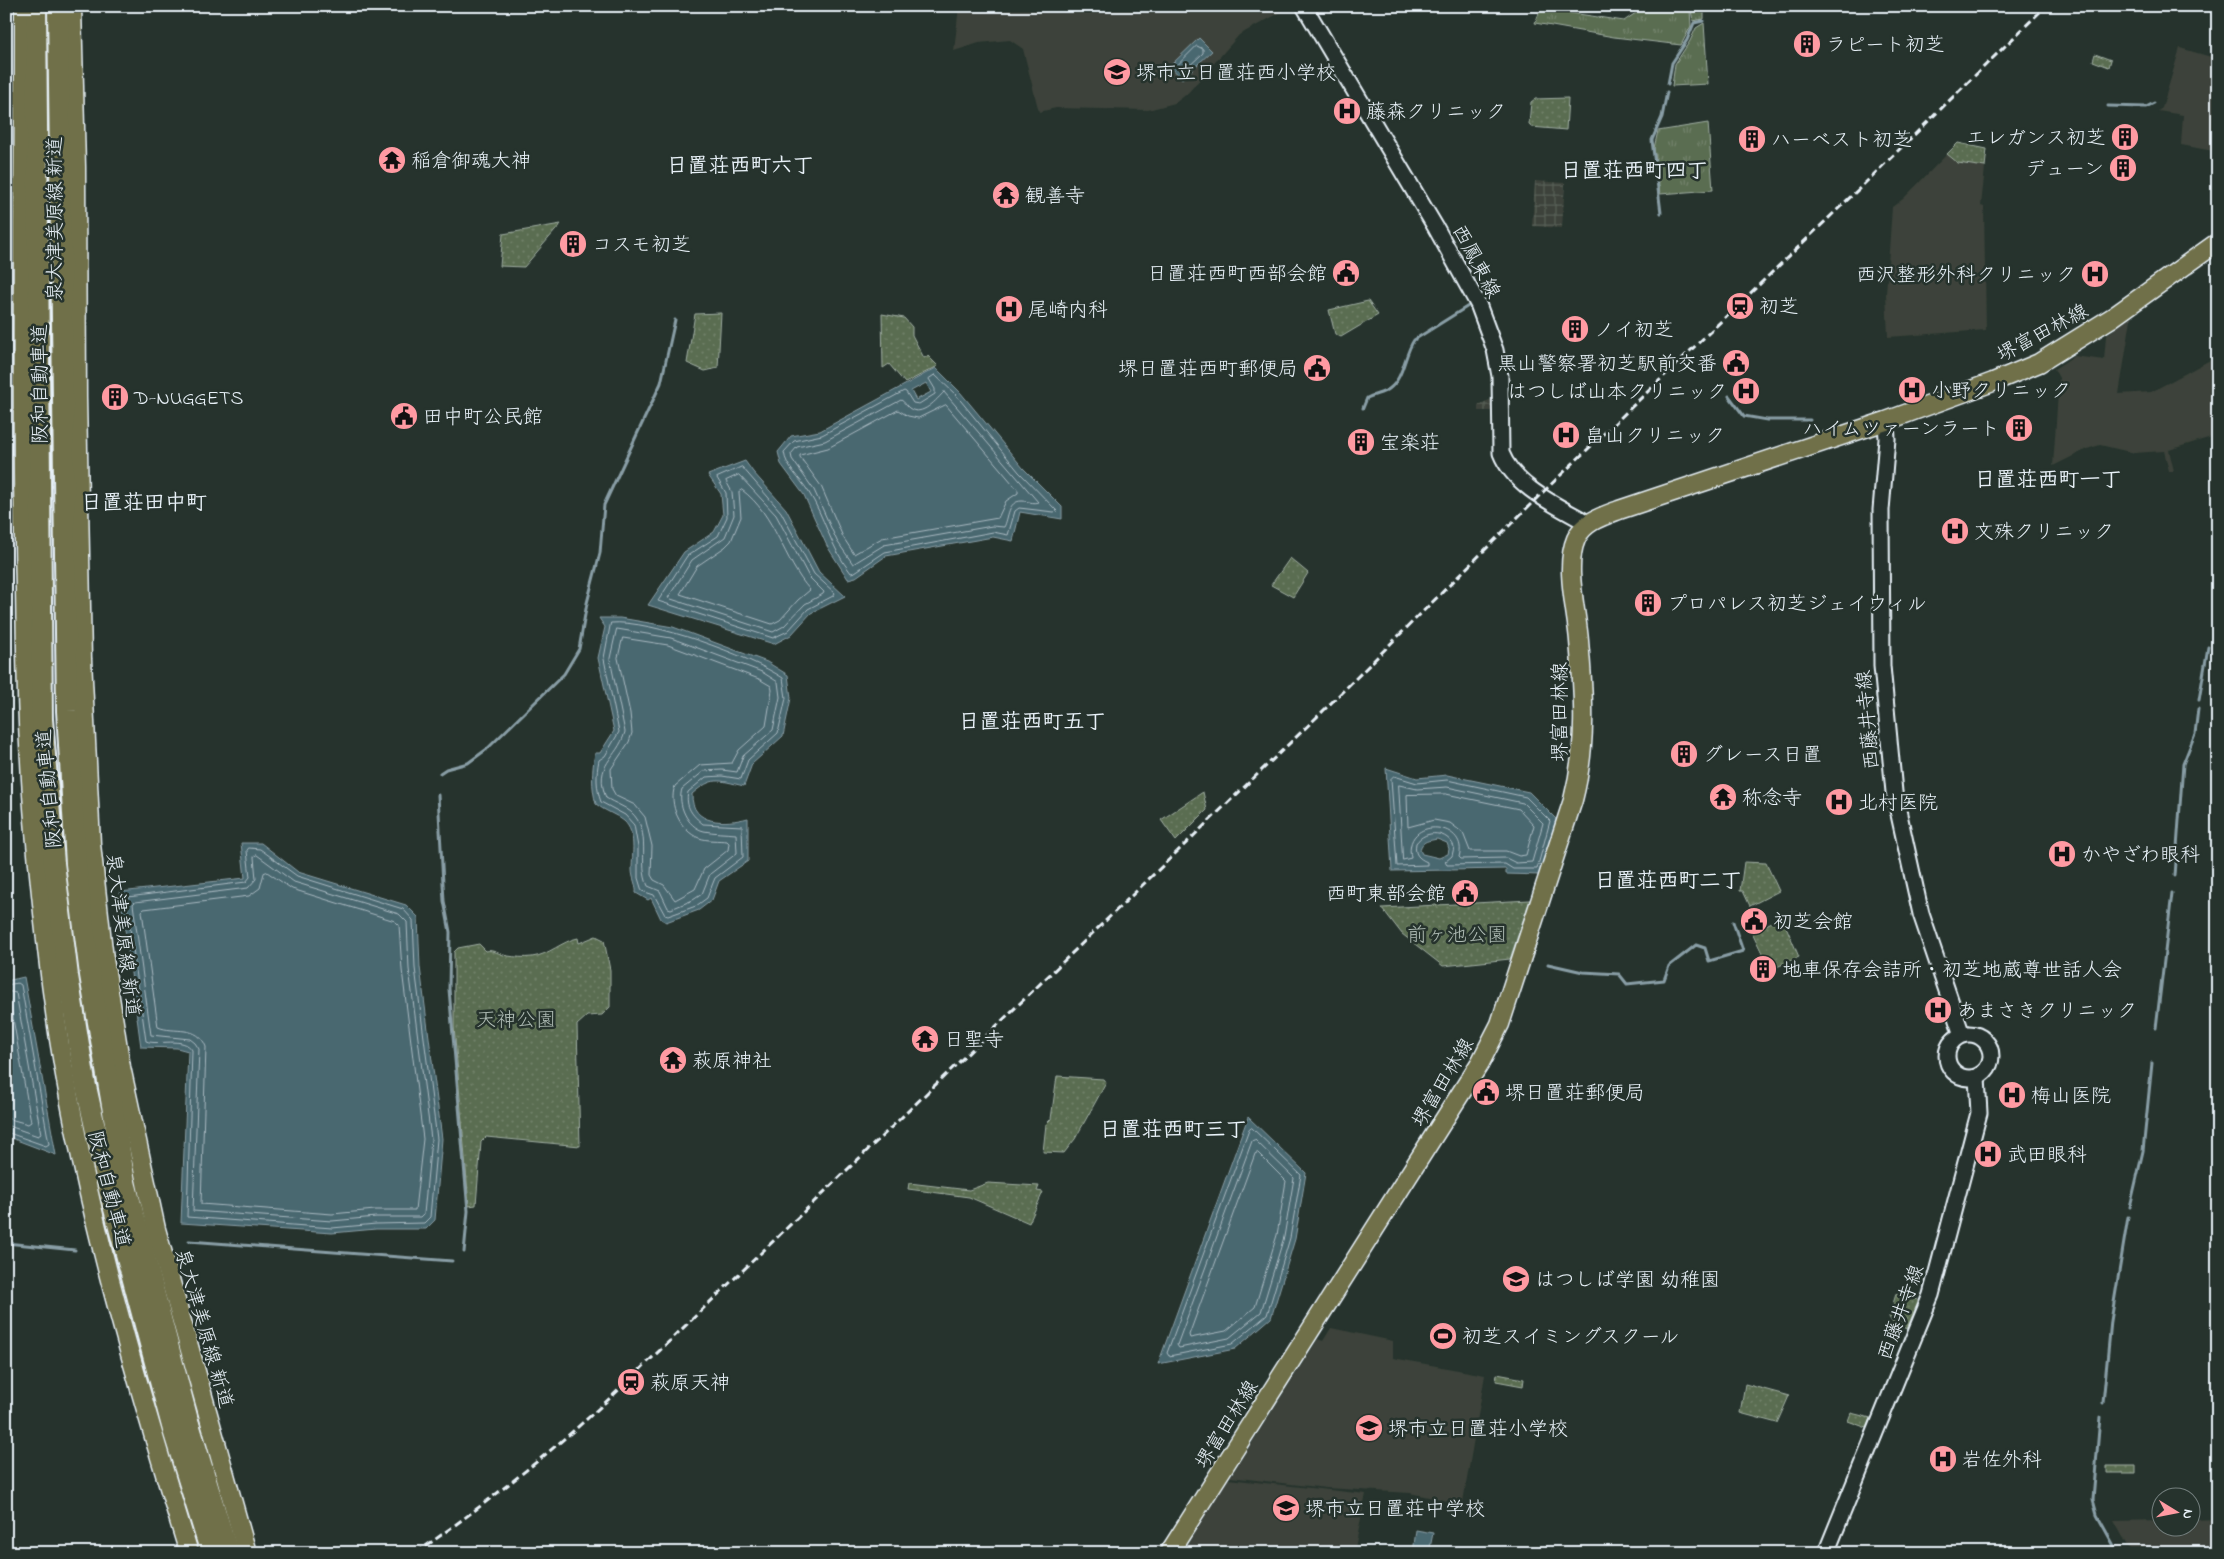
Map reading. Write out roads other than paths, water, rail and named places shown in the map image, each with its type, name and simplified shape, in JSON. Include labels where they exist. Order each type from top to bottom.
[{"type":"highway","name":"阪和自動車道","points":[[36,6],[42,719],[54,863],[68,976],[85,1082],[105,1172],[173,1430],[211,1553]]},
{"type":"highway","name":"阪和自動車道","points":[[58,6],[67,701],[76,864],[90,974],[125,1182],[189,1424],[228,1553]]},
{"type":"main road","points":[[14,6],[16,64],[23,135]]},
{"type":"main road","name":"泉大津美原線 新道","points":[[24,6],[21,397],[29,760],[47,952],[64,1066],[95,1220],[148,1420],[190,1553]]},
{"type":"main road","name":"泉大津美原線 新道","points":[[72,6],[82,659],[92,853],[104,959],[125,1086],[158,1236],[247,1553]]},
{"type":"main road","points":[[75,121],[80,6]]},
{"type":"main road","name":"西鳳東線","points":[[1304,6],[1436,228],[1478,304],[1495,350],[1500,376],[1501,453],[1506,464],[1524,484],[1589,524]]},
{"type":"main road","name":"堺富田林線","points":[[1169,1553],[1480,1063],[1500,1024],[1581,770],[1584,706],[1571,574],[1575,540],[1581,530],[1589,524],[1619,510],[1886,421],[1994,382],[2039,363],[2113,317],[2218,242]]},
{"type":"main road","name":"西藤井寺線","points":[[1886,421],[1887,438],[1881,510],[1882,666],[1893,784],[1921,914],[1962,1036]]},
{"type":"main road","points":[[1968,1034],[1981,1038],[1989,1048],[1990,1062],[1988,1068],[1977,1077],[1964,1078],[1958,1076],[1949,1065],[1948,1051],[1956,1039],[1962,1036],[1968,1034]]},
{"type":"main road","name":"西藤井寺線","points":[[1826,1553],[1930,1295],[1979,1113],[1977,1077]]},
{"type":"water","points":[[1199,38],[1212,51],[1182,79],[1170,66]]},
{"type":"water","points":[[936,368],[960,392],[1023,468],[1062,507],[1062,519],[1020,512],[1013,541],[993,537],[886,556],[856,577],[848,579],[827,546],[804,495],[781,464],[778,452],[791,436],[820,431]],"holes":[[[926,383],[931,392],[916,400],[911,391]]]},
{"type":"water","points":[[745,461],[786,509],[819,572],[845,596],[811,613],[791,635],[774,644],[648,605],[684,552],[714,532],[723,515],[721,494],[708,475]]},
{"type":"water","points":[[599,618],[620,618],[673,627],[767,662],[788,675],[791,698],[783,736],[752,764],[744,786],[716,781],[705,784],[692,794],[693,804],[697,812],[703,817],[720,821],[748,818],[748,861],[719,881],[712,900],[699,910],[666,922],[661,919],[651,898],[648,900],[636,893],[632,870],[631,831],[624,821],[596,804],[594,797],[592,778],[595,753],[600,753],[614,731],[598,658],[605,627]]},
{"type":"water","points":[[1386,768],[1417,778],[1447,775],[1529,792],[1556,819],[1540,875],[1506,874],[1506,869],[1392,871]],"holes":[[[1437,839],[1447,843],[1448,854],[1439,858],[1422,854],[1420,850],[1422,844],[1429,841]]]},
{"type":"water","points":[[241,843],[261,843],[298,872],[406,905],[418,917],[420,967],[442,1139],[435,1220],[426,1229],[376,1229],[332,1233],[181,1223],[188,1051],[177,1048],[141,1047],[120,892],[245,878]]},
{"type":"water","points":[[24,977],[56,1155],[6,1136],[6,981]]},
{"type":"water","points":[[1248,1117],[1306,1173],[1295,1239],[1271,1318],[1235,1349],[1158,1364]]},
{"type":"water","points":[[1416,1530],[1433,1533],[1429,1553],[1413,1553]]},
{"type":"waterway","points":[[1668,84],[1672,63],[1687,40],[1694,23],[1703,21]]},
{"type":"waterway","points":[[1661,213],[1652,140],[1662,117],[1667,92]]},
{"type":"waterway","points":[[2108,106],[2146,107],[2154,103]]},
{"type":"waterway","points":[[1363,408],[1367,398],[1386,391],[1398,379],[1414,340],[1473,303]]},
{"type":"waterway","points":[[440,773],[446,769],[468,763],[487,749],[564,674],[579,649],[587,603],[600,553],[604,505],[661,383],[675,320]]},
{"type":"waterway","points":[[1729,396],[1744,416],[1767,420],[1810,420]]},
{"type":"waterway","points":[[2199,700],[2208,647]]},
{"type":"waterway","points":[[2175,876],[2183,764],[2195,734],[2198,709]]},
{"type":"waterway","points":[[438,795],[444,901],[450,932],[449,989],[468,1211],[464,1252]]},
{"type":"waterway","points":[[2156,1028],[2172,893]]},
{"type":"waterway","points":[[1548,964],[1583,972],[1619,974],[1627,984],[1664,980],[1669,966],[1696,945],[1705,948],[1709,961],[1743,951],[1733,922]]},
{"type":"waterway","points":[[2130,1207],[2143,1151],[2152,1063]]},
{"type":"waterway","points":[[2103,1403],[2111,1321],[2128,1217]]},
{"type":"waterway","points":[[189,1241],[452,1261]]},
{"type":"waterway","points":[[6,1243],[75,1250]]},
{"type":"waterway","points":[[2100,1417],[2093,1500],[2097,1515],[2118,1553]]},
{"type":"railway","points":[[416,1553],[524,1472],[626,1383],[1319,715],[1540,495],[1863,185],[2046,6]]},
{"type":"place","name":"ラピート初芝","points":[[1807,44]]},
{"type":"place","name":"堺市立日置荘西小学校","points":[[1117,72]]},
{"type":"place","name":"藤森クリニック","points":[[1347,111]]},
{"type":"place","name":"エレガンス初芝","points":[[2125,137]]},
{"type":"place","name":"ハーベスト初芝","points":[[1752,139]]},
{"type":"place","name":"稲倉御魂大神","points":[[392,160]]},
{"type":"place","name":"デューン","points":[[2123,168]]},
{"type":"place","name":"観善寺","points":[[1006,195]]},
{"type":"place","name":"コスモ初芝","points":[[573,244]]},
{"type":"place","name":"日置荘西町西部会館","points":[[1346,273]]},
{"type":"place","name":"西沢整形外科クリニック","points":[[2095,274]]},
{"type":"place","name":"初芝","points":[[1740,306]]},
{"type":"place","name":"尾崎内科","points":[[1009,309]]},
{"type":"place","name":"ノイ初芝","points":[[1575,329]]},
{"type":"place","name":"黒山警察署初芝駅前交番","points":[[1736,363]]},
{"type":"place","name":"堺日置荘西町郵便局","points":[[1317,368]]},
{"type":"place","name":"小野クリニック","points":[[1912,390]]},
{"type":"place","name":"はつしば山本クリニック","points":[[1746,391]]},
{"type":"place","name":"D-NUGGETS","points":[[115,397]]},
{"type":"place","name":"田中町公民館","points":[[404,416]]},
{"type":"place","name":"ハイムツァーンラート","points":[[2019,428]]},
{"type":"place","name":"畠山クリニック","points":[[1566,435]]},
{"type":"place","name":"宝楽荘","points":[[1361,442]]},
{"type":"place","name":"文殊クリニック","points":[[1955,531]]},
{"type":"place","name":"プロパレス初芝ジェイウィル","points":[[1648,603]]},
{"type":"place","name":"グレース日置","points":[[1684,754]]},
{"type":"place","name":"称念寺","points":[[1723,797]]},
{"type":"place","name":"北村医院","points":[[1839,802]]},
{"type":"place","name":"かやざわ眼科","points":[[2062,854]]},
{"type":"place","name":"西町東部会館","points":[[1465,893]]},
{"type":"place","name":"初芝会館","points":[[1754,921]]},
{"type":"place","name":"地車保存会詰所・初芝地蔵尊世話人会","points":[[1763,969]]},
{"type":"place","name":"あまさきクリニック","points":[[1938,1010]]},
{"type":"place","name":"日聖寺","points":[[925,1039]]},
{"type":"place","name":"萩原神社","points":[[673,1060]]},
{"type":"place","name":"堺日置荘郵便局","points":[[1486,1092]]},
{"type":"place","name":"梅山医院","points":[[2012,1095]]},
{"type":"place","name":"武田眼科","points":[[1988,1154]]},
{"type":"place","name":"はつしば学園 幼稚園","points":[[1516,1279]]},
{"type":"place","name":"初芝スイミングスクール","points":[[1443,1336]]},
{"type":"place","name":"萩原天神","points":[[631,1382]]},
{"type":"place","name":"堺市立日置荘小学校","points":[[1369,1428]]},
{"type":"place","name":"岩佐外科","points":[[1943,1459]]},
{"type":"place","name":"堺市立日置荘中学校","points":[[1286,1508]]},
{"type":"district","name":"日置荘西町六丁","points":[[740,165]]},
{"type":"district","name":"日置荘西町四丁","points":[[1634,170]]},
{"type":"district","name":"日置荘西町一丁","points":[[2048,479]]},
{"type":"district","name":"日置荘田中町","points":[[144,502]]},
{"type":"district","name":"日置荘西町五丁","points":[[1032,721]]},
{"type":"district","name":"日置荘西町二丁","points":[[1668,880]]},
{"type":"district","name":"日置荘西町三丁","points":[[1173,1129]]},
{"type":"park label","name":"前ヶ池公園","points":[[1457,934]]},
{"type":"park label","name":"天神公園","points":[[516,1019]]}]
